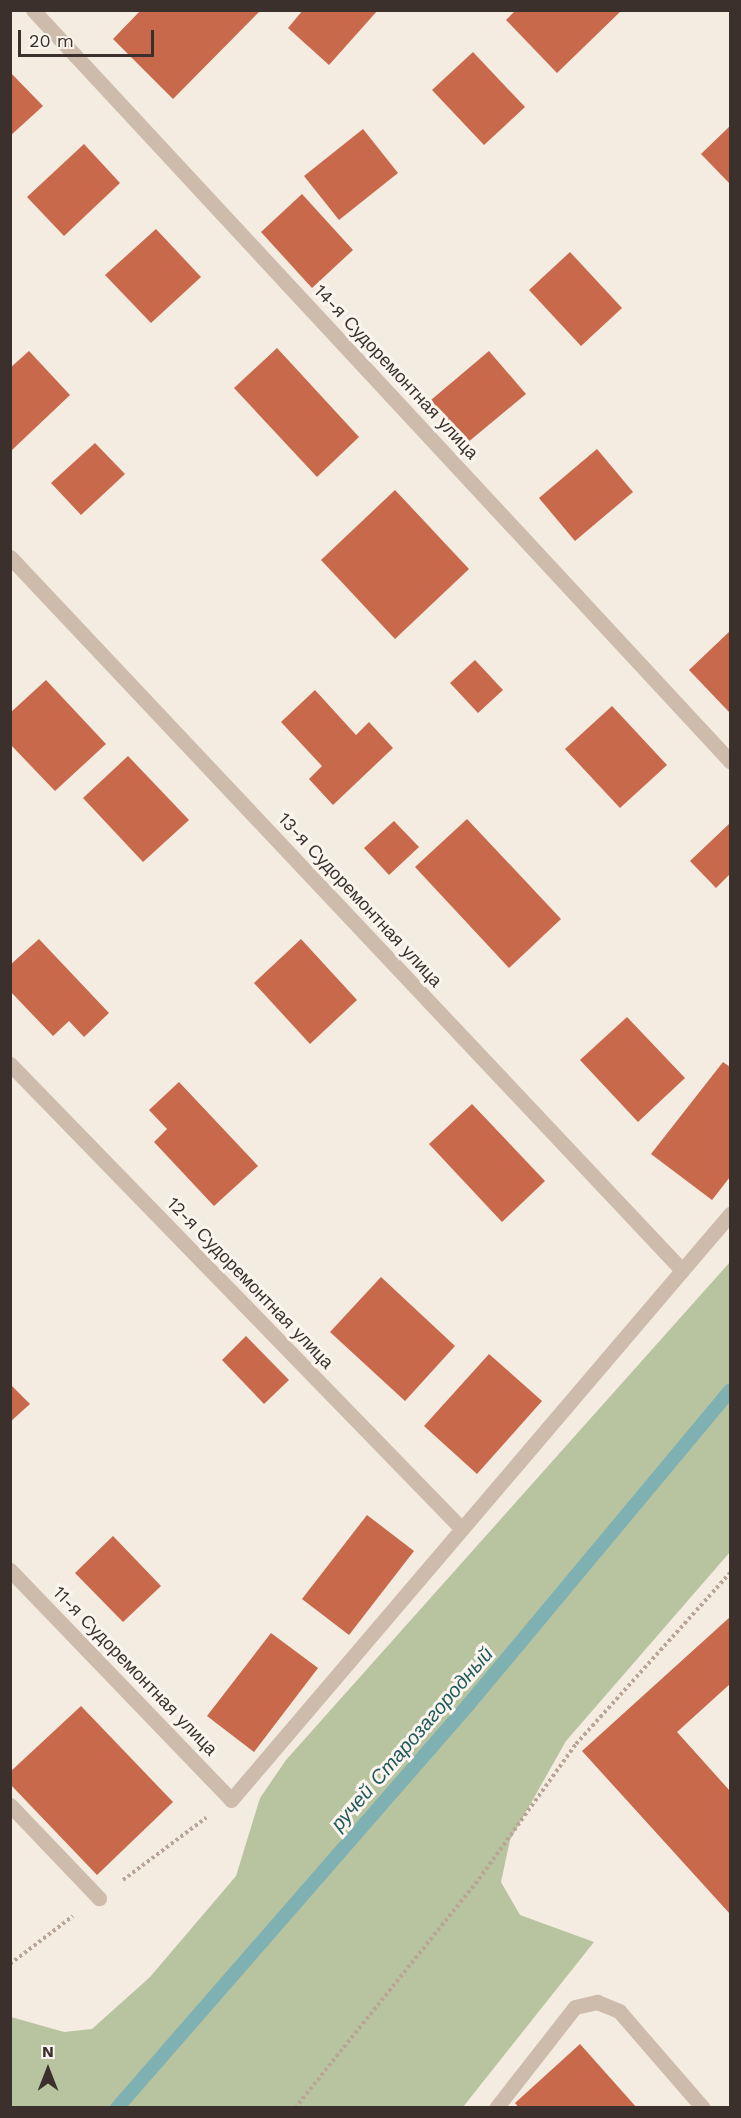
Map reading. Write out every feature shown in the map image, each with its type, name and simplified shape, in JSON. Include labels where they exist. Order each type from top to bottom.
[{"type":"street","name":"14-я Судоремонтная улица","points":[[33,10],[730,761]]},
{"type":"street","name":"13-я Судоремонтная улица","points":[[10,557],[682,1270]]},
{"type":"street","name":"12-я Судоремонтная улица","points":[[10,1064],[462,1529]]},
{"type":"street","points":[[462,1529],[730,1214]]},
{"type":"street","name":"11-я Судоремонтная улица","points":[[10,1570],[231,1800],[462,1529]]},
{"type":"street","points":[[10,1804],[99,1898]]},
{"type":"street","points":[[496,2108],[575,2007],[597,2002],[619,2011],[703,2108]]},
{"type":"path","points":[[295,2108],[478,1879],[576,1744],[730,1573]]},
{"type":"green space","points":[[730,1262],[730,1552],[566,1741],[510,1840],[501,1882],[520,1915],[594,1942],[463,2107],[11,2107],[11,2017],[64,2032],[92,2029],[150,1977],[236,1876],[260,1798],[286,1760]]},
{"type":"building","points":[[141,10],[257,10],[259,12],[173,99],[113,39]]},
{"type":"building","points":[[303,10],[378,10],[329,65],[288,28]]},
{"type":"building","points":[[516,10],[622,10],[557,73],[506,20]]},
{"type":"building","points":[[473,52],[525,107],[484,145],[432,90]]},
{"type":"building","points":[[10,72],[43,106],[10,136]]},
{"type":"building","points":[[730,126],[730,184],[701,154]]},
{"type":"building","points":[[363,129],[398,173],[339,220],[304,176]]},
{"type":"building","points":[[84,144],[120,183],[64,236],[27,197]]},
{"type":"building","points":[[302,194],[353,250],[312,288],[261,232]]},
{"type":"building","points":[[156,229],[201,277],[151,323],[105,275]]},
{"type":"building","points":[[570,252],[622,308],[581,346],[529,290]]},
{"type":"building","points":[[277,348],[359,437],[317,477],[234,388]]},
{"type":"building","points":[[29,351],[70,395],[12,450],[10,368]]},
{"type":"building","points":[[489,351],[526,394],[467,443],[431,400]]},
{"type":"building","points":[[95,443],[125,474],[81,515],[51,483]]},
{"type":"building","points":[[597,449],[633,492],[575,541],[539,498]]},
{"type":"building","points":[[395,490],[469,569],[395,639],[321,560]]},
{"type":"building","points":[[730,631],[730,713],[689,670]]},
{"type":"building","points":[[475,660],[503,690],[478,713],[450,683]]},
{"type":"building","points":[[46,680],[106,744],[55,791],[10,744],[10,713]]},
{"type":"building","points":[[315,690],[356,735],[369,722],[393,748],[333,805],[309,779],[322,766],[281,722]]},
{"type":"building","points":[[612,706],[667,765],[620,808],[565,749]]},
{"type":"building","points":[[128,756],[189,820],[143,862],[83,798]]},
{"type":"building","points":[[467,819],[561,919],[509,968],[415,867]]},
{"type":"building","points":[[394,821],[419,847],[389,875],[364,848]]},
{"type":"building","points":[[730,823],[730,874],[716,888],[690,861]]},
{"type":"building","points":[[39,939],[109,1013],[84,1037],[69,1021],[53,1036],[10,991],[10,965]]},
{"type":"building","points":[[301,939],[357,1000],[310,1044],[254,983]]},
{"type":"building","points":[[627,1017],[685,1078],[638,1122],[580,1060]]},
{"type":"building","points":[[723,1062],[730,1067],[730,1177],[712,1200],[651,1154]]},
{"type":"building","points":[[179,1082],[258,1166],[214,1206],[154,1142],[167,1129],[149,1110]]},
{"type":"building","points":[[472,1104],[545,1181],[502,1222],[429,1144]]},
{"type":"building","points":[[381,1277],[455,1346],[405,1401],[330,1332]]},
{"type":"building","points":[[246,1336],[289,1380],[264,1404],[222,1360]]},
{"type":"building","points":[[489,1354],[542,1401],[477,1474],[424,1426]]},
{"type":"building","points":[[10,1384],[30,1404],[10,1422]]},
{"type":"building","points":[[367,1515],[414,1551],[349,1635],[302,1599]]},
{"type":"building","points":[[113,1536],[161,1586],[123,1622],[75,1573]]},
{"type":"building","points":[[730,1617],[730,1684],[677,1732],[730,1791],[730,1914],[582,1751]]},
{"type":"building","points":[[271,1633],[318,1668],[254,1752],[207,1716]]},
{"type":"building","points":[[81,1706],[173,1802],[97,1875],[10,1784],[10,1772]]},
{"type":"building","points":[[580,2044],[637,2108],[519,2108],[515,2103]]},
{"type":"waterway","name":"ручей Старозагородный","points":[[117,2108],[469,1704],[730,1391]]}]
